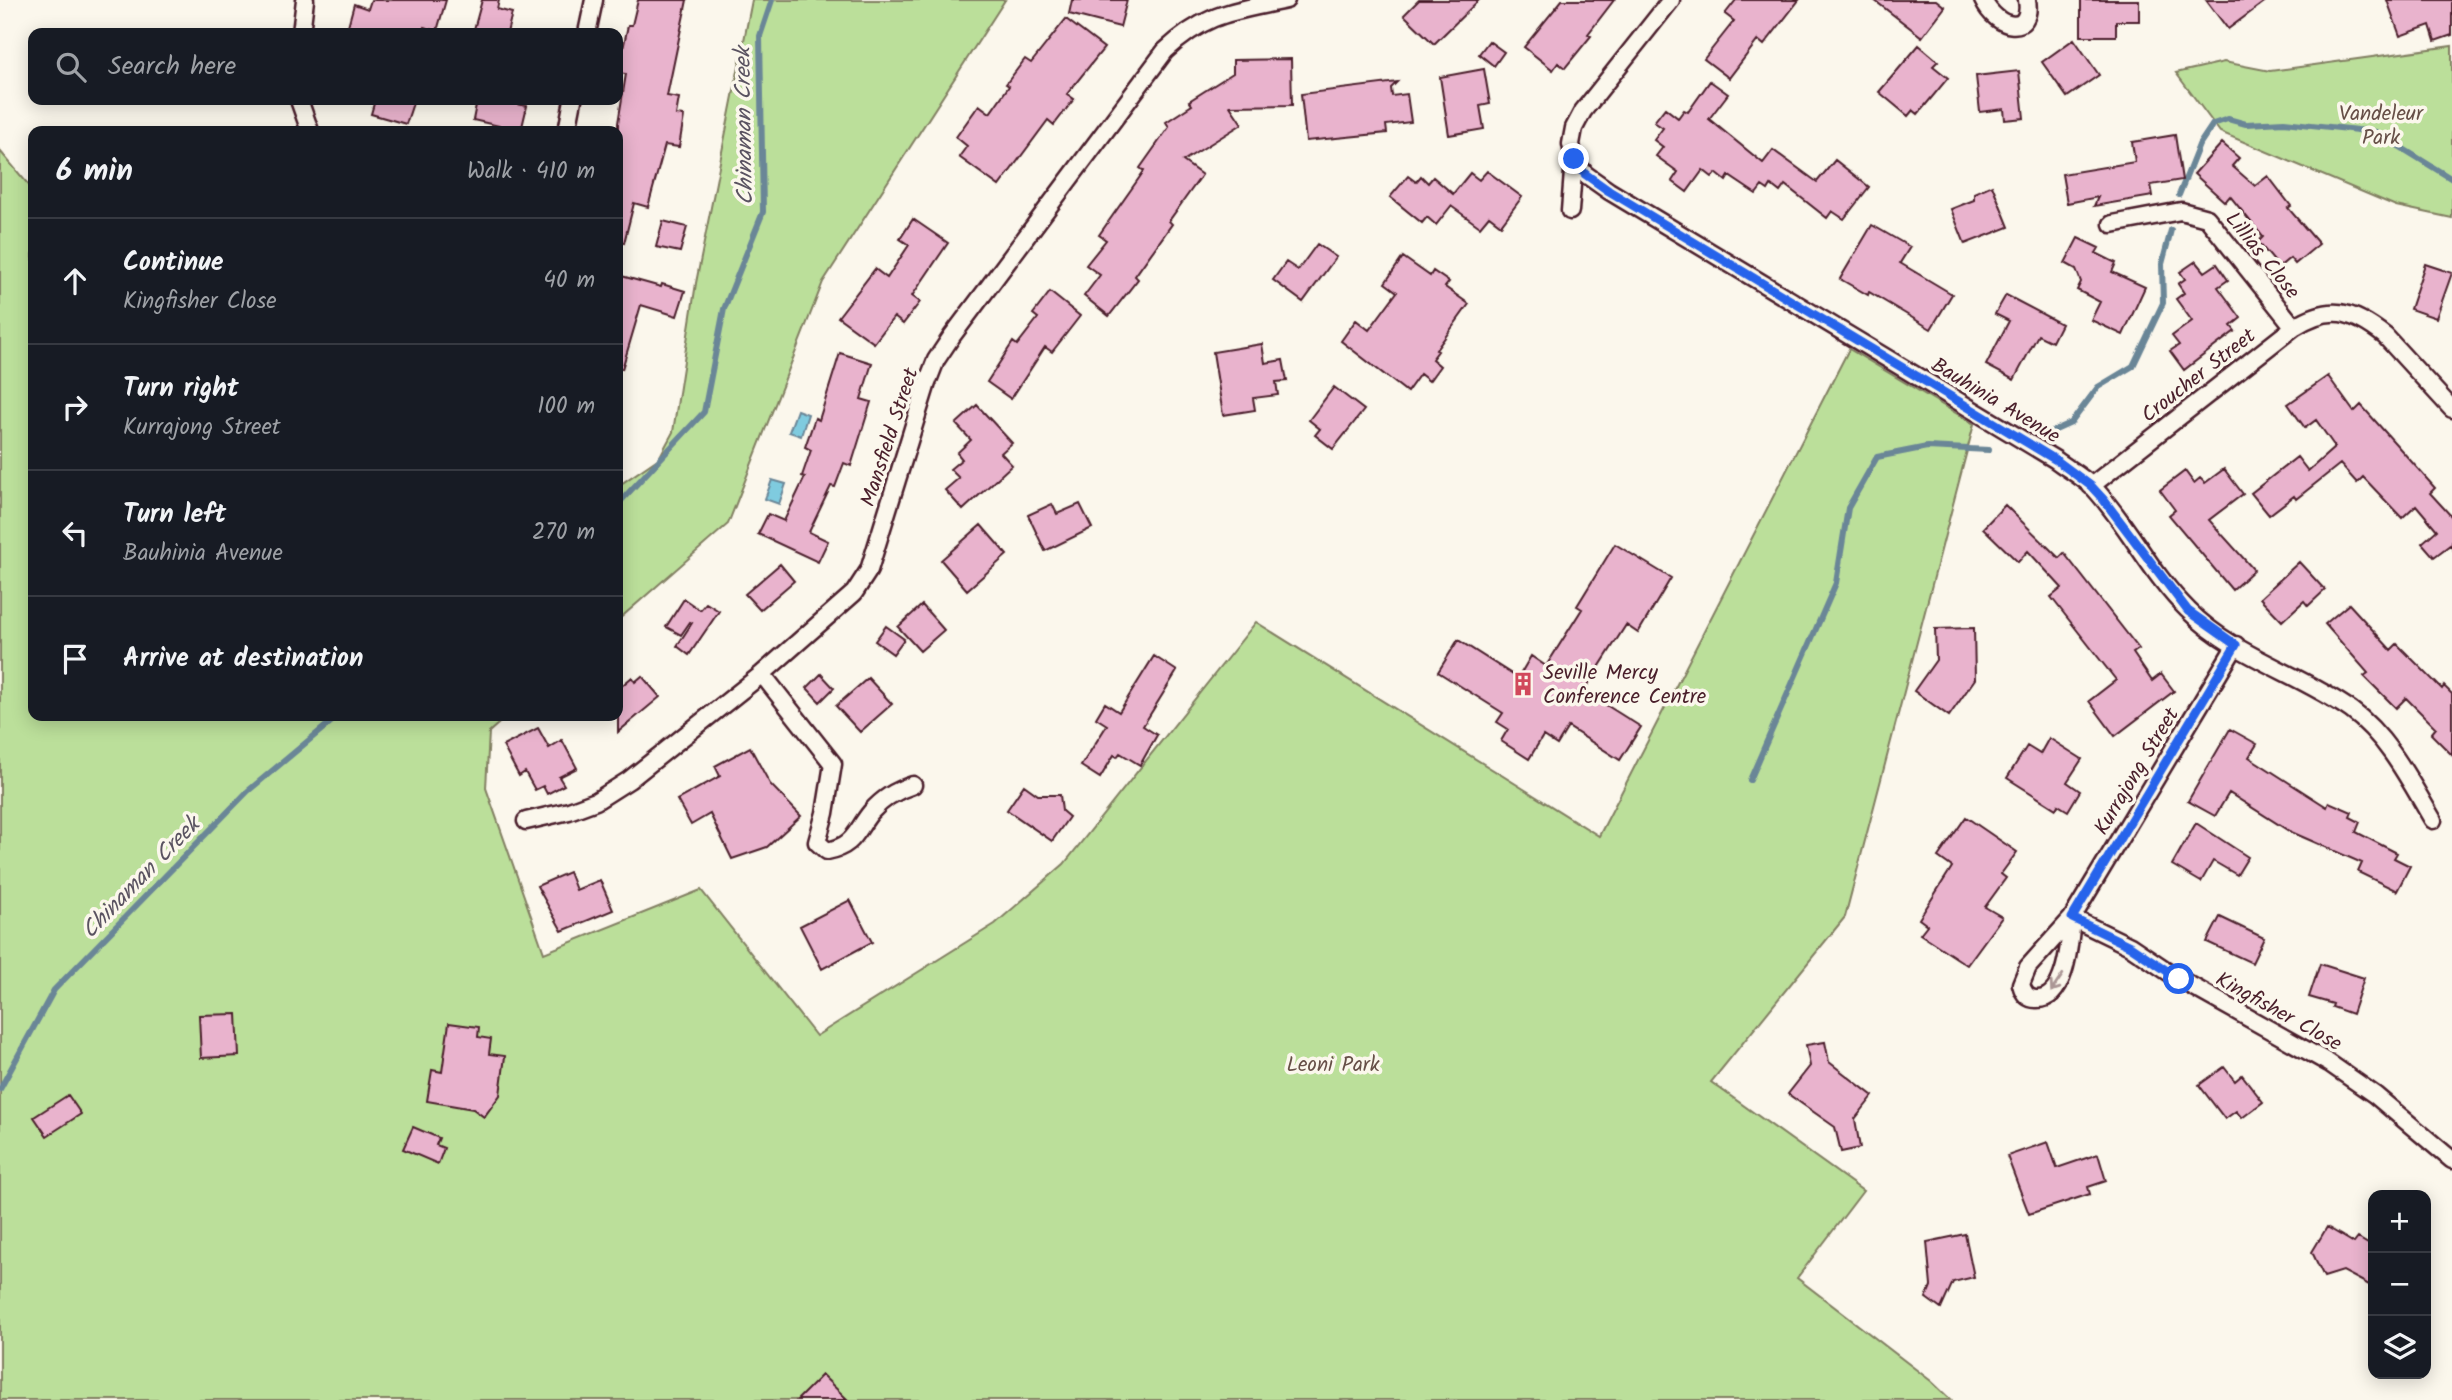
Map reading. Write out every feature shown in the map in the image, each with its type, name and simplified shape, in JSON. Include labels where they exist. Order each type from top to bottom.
[{"type":"street","points":[[302,28],[305,0]]},
{"type":"street","points":[[588,28],[594,0]]},
{"type":"street","name":"Mansfield Street","points":[[526,821],[569,811],[596,801],[629,780],[762,674],[854,593],[869,570],[927,383],[936,360],[952,336],[1157,61],[1182,36],[1218,7],[1286,0]]},
{"type":"street","points":[[1570,211],[1574,159],[1571,144],[1574,128],[1583,111],[1671,0]]},
{"type":"street","points":[[1983,0],[1988,11],[2008,26],[2024,20],[2028,12],[2026,0]]},
{"type":"street","points":[[301,105],[308,126]]},
{"type":"street","points":[[568,126],[572,105]]},
{"type":"street","name":"Bauhinia Avenue","points":[[1574,159],[1585,174],[1609,191],[2056,460],[2091,486],[2188,611],[2236,645],[2353,712],[2368,725],[2394,756],[2433,820]]},
{"type":"street","name":"Lillias Close","points":[[2112,223],[2181,211],[2207,219],[2294,327]]},
{"type":"street","name":"Croucher Street","points":[[2091,486],[2294,327],[2317,314],[2337,312],[2364,321],[2385,337],[2452,409]]},
{"type":"street","name":"Kurrajong Street","points":[[2072,918],[2068,961],[2061,977],[2055,987],[2042,998],[2034,1000],[2028,997],[2021,985],[2022,976],[2072,918],[2236,645]]},
{"type":"street","points":[[762,674],[833,764],[817,842],[827,850],[839,848],[857,835],[871,812],[896,790],[913,785]]},
{"type":"street","name":"Kingfisher Close","points":[[2072,918],[2130,946],[2179,979],[2329,1063],[2375,1095],[2452,1160]]},
{"type":"green space","points":[[752,0],[1005,0],[823,282],[728,524],[623,616],[623,483],[659,458],[673,432],[696,283]]},
{"type":"green space","name":"Vandeleur Park","points":[[2452,46],[2452,218],[2396,206],[2220,132],[2176,73],[2224,62],[2270,71]]},
{"type":"green space","name":"Leoni Park","points":[[0,151],[28,184],[28,721],[501,721],[489,732],[486,788],[544,953],[701,890],[816,1036],[995,924],[1064,864],[1256,622],[1599,836],[1849,349],[1974,424],[1845,917],[1711,1082],[1863,1191],[1797,1278],[1931,1381],[1951,1400],[0,1400]]},
{"type":"water","points":[[797,410],[808,414],[801,436],[789,432]]},
{"type":"water","points":[[772,480],[786,484],[779,504],[765,499]]},
{"type":"building","points":[[371,0],[446,0],[438,28],[348,26],[354,4],[368,9]]},
{"type":"building","points":[[482,0],[499,0],[497,9],[512,13],[508,28],[474,28]]},
{"type":"building","points":[[638,0],[687,0],[667,96],[679,98],[676,115],[684,116],[679,147],[665,145],[648,207],[634,203],[624,243],[623,126],[618,126],[618,123],[626,74],[623,74],[623,49],[628,25],[632,25]]},
{"type":"building","points":[[1072,0],[1127,0],[1120,27],[1069,14]]},
{"type":"building","points":[[1419,0],[1479,0],[1434,44],[1404,15]]},
{"type":"building","points":[[1562,0],[1614,0],[1588,34],[1591,36],[1565,68],[1558,63],[1553,70],[1524,47]]},
{"type":"building","points":[[1736,0],[1799,0],[1764,45],[1758,40],[1729,78],[1704,59],[1734,21],[1725,14]]},
{"type":"building","points":[[1874,0],[1936,0],[1945,7],[1922,37]]},
{"type":"building","points":[[2081,0],[2139,0],[2139,21],[2116,21],[2116,36],[2081,36]]},
{"type":"building","points":[[2206,0],[2267,0],[2228,29]]},
{"type":"building","points":[[2387,0],[2452,0],[2452,35],[2435,41],[2430,25],[2400,36]]},
{"type":"building","points":[[1066,19],[1104,48],[1067,94],[1074,99],[1054,125],[1048,120],[999,186],[959,157],[967,146],[956,137],[979,105],[990,113],[1009,86],[1006,84],[1025,59],[1031,63]]},
{"type":"building","points":[[2074,39],[2099,75],[2067,97],[2042,62]]},
{"type":"building","points":[[1489,41],[1504,52],[1494,66],[1479,54]]},
{"type":"building","points":[[1919,45],[1938,61],[1933,66],[1948,78],[1918,114],[1913,110],[1908,116],[1879,92]]},
{"type":"building","points":[[1291,59],[1292,105],[1230,106],[1242,124],[1183,161],[1202,175],[1135,276],[1138,279],[1109,316],[1084,296],[1100,275],[1086,265],[1106,240],[1099,235],[1144,171],[1140,168],[1169,127],[1166,122],[1192,105],[1189,101],[1233,73],[1233,60]]},
{"type":"building","points":[[1484,69],[1490,104],[1480,106],[1484,129],[1449,135],[1440,77]]},
{"type":"building","points":[[2019,71],[2024,118],[2005,120],[2004,109],[1980,112],[1976,76]]},
{"type":"building","points":[[1710,81],[1728,94],[1709,119],[1763,163],[1773,150],[1817,182],[1835,160],[1869,187],[1844,219],[1832,211],[1827,218],[1785,185],[1780,192],[1771,185],[1768,190],[1762,186],[1756,194],[1729,176],[1726,181],[1716,173],[1712,177],[1703,170],[1687,192],[1672,181],[1678,172],[1656,156],[1663,147],[1654,140],[1663,128],[1654,122],[1665,108],[1678,118],[1684,110],[1688,112]]},
{"type":"building","points":[[1397,82],[1391,88],[1392,96],[1407,94],[1411,122],[1386,125],[1387,133],[1306,141],[1301,94]]},
{"type":"building","points":[[374,105],[412,105],[406,124],[371,114]]},
{"type":"building","points":[[476,105],[527,106],[522,126],[499,126],[473,120]]},
{"type":"building","points":[[2175,135],[2182,180],[2151,185],[2153,196],[2094,206],[2098,197],[2067,203],[2062,174],[2135,162],[2132,142]]},
{"type":"building","points":[[2222,143],[2239,158],[2232,166],[2255,186],[2268,176],[2291,206],[2288,208],[2319,244],[2295,264],[2290,258],[2279,267],[2258,242],[2263,237],[2230,196],[2225,202],[2194,174]]},
{"type":"building","points":[[1487,171],[1522,197],[1501,225],[1489,216],[1480,227],[1451,206],[1436,225],[1427,217],[1422,223],[1390,197],[1408,176],[1416,182],[1421,176],[1428,183],[1433,177],[1453,194],[1470,173],[1479,180]]},
{"type":"building","points":[[1992,185],[2009,227],[1965,244],[1951,209],[1974,200],[1974,193]]},
{"type":"building","points":[[913,219],[948,243],[912,296],[920,302],[903,324],[894,317],[874,343],[838,317],[875,269],[887,278],[909,245],[900,239]]},
{"type":"building","points":[[663,221],[687,227],[680,252],[656,247]]},
{"type":"building","points":[[1872,225],[1910,247],[1900,263],[1952,294],[1931,329],[1869,292],[1868,295],[1840,279]]},
{"type":"building","points":[[2078,238],[2099,248],[2096,253],[2116,263],[2112,272],[2145,287],[2123,335],[2091,320],[2100,302],[2077,290],[2081,282],[2076,269],[2065,263]]},
{"type":"building","points":[[1317,244],[1336,257],[1303,302],[1273,280],[1286,262],[1298,270]]},
{"type":"building","points":[[1403,257],[1430,276],[1433,271],[1449,282],[1445,287],[1469,304],[1436,350],[1438,351],[1432,359],[1440,366],[1429,381],[1420,374],[1407,392],[1341,341],[1356,320],[1369,330],[1397,292],[1385,283]]},
{"type":"building","points":[[2196,261],[2205,272],[2217,264],[2228,280],[2218,287],[2241,318],[2231,326],[2235,331],[2184,370],[2170,351],[2179,345],[2172,336],[2192,321],[2176,299],[2184,293],[2178,284],[2185,279],[2180,272]]},
{"type":"building","points":[[2425,264],[2452,273],[2436,318],[2410,309]]},
{"type":"building","points":[[623,276],[685,291],[677,316],[641,305],[623,366]]},
{"type":"building","points":[[1050,292],[1080,316],[1052,352],[1045,347],[1011,399],[987,382],[1013,342],[1017,345],[1038,318],[1033,314]]},
{"type":"building","points":[[2006,295],[2061,324],[2052,342],[2038,335],[2014,380],[1986,365],[2009,321],[1995,314]]},
{"type":"building","points":[[1262,344],[1265,363],[1283,360],[1287,381],[1276,382],[1278,395],[1253,398],[1255,410],[1223,415],[1213,352]]},
{"type":"building","points":[[840,353],[872,363],[861,399],[871,402],[851,466],[844,463],[835,487],[831,486],[809,532],[828,541],[818,562],[758,534],[768,514],[784,521],[805,477],[802,476],[811,450],[805,447],[815,418],[819,420]]},
{"type":"building","points":[[2328,376],[2354,412],[2361,405],[2435,488],[2430,493],[2452,517],[2452,548],[2450,545],[2434,557],[2422,543],[2437,530],[2416,505],[2402,518],[2363,477],[2357,483],[2340,464],[2296,499],[2294,496],[2269,515],[2251,493],[2297,457],[2308,471],[2335,447],[2316,420],[2305,428],[2288,404]]},
{"type":"building","points":[[1334,387],[1364,410],[1333,449],[1315,435],[1320,429],[1309,420]]},
{"type":"building","points":[[977,405],[1012,443],[1001,453],[1012,465],[963,510],[945,490],[959,478],[950,469],[962,459],[957,453],[971,440],[956,424]]},
{"type":"building","points":[[2224,469],[2243,494],[2209,520],[2254,570],[2232,590],[2169,515],[2175,510],[2160,490],[2185,471],[2194,483],[2200,478],[2205,483]]},
{"type":"building","points":[[1052,504],[1057,514],[1080,504],[1092,528],[1045,551],[1028,515]]},
{"type":"building","points":[[2005,505],[2059,558],[2064,553],[2139,649],[2133,653],[2152,681],[2161,674],[2174,691],[2115,736],[2089,701],[2116,680],[2051,597],[2062,588],[2028,551],[2018,562],[1983,528]]},
{"type":"building","points":[[981,525],[1007,555],[967,590],[941,560]]},
{"type":"building","name":"Seville Mercy Conference Centre","points":[[1615,544],[1671,578],[1638,633],[1626,625],[1584,691],[1641,727],[1620,760],[1568,727],[1557,745],[1543,736],[1529,759],[1501,741],[1508,729],[1497,722],[1503,713],[1438,672],[1458,640],[1518,678],[1531,656],[1546,666],[1582,609],[1577,606]]},
{"type":"building","points":[[2299,562],[2325,590],[2308,606],[2304,601],[2282,621],[2260,598]]},
{"type":"building","points":[[780,564],[794,581],[760,610],[745,594]]},
{"type":"building","points":[[684,599],[700,610],[706,603],[719,611],[689,655],[677,646],[692,623],[690,622],[681,635],[666,627]]},
{"type":"building","points":[[2349,604],[2391,650],[2397,644],[2442,689],[2444,686],[2452,694],[2452,755],[2431,734],[2436,728],[2406,698],[2396,708],[2364,676],[2368,673],[2325,624]]},
{"type":"building","points":[[922,605],[944,630],[920,651],[898,627]]},
{"type":"building","points":[[886,626],[904,639],[893,654],[875,641]]},
{"type":"building","points":[[1974,628],[1975,679],[1949,716],[1914,691],[1936,660],[1935,629]]},
{"type":"building","points":[[1154,656],[1177,671],[1143,726],[1157,735],[1140,765],[1120,753],[1117,757],[1114,755],[1100,778],[1081,766],[1107,725],[1096,718],[1105,703],[1119,712]]},
{"type":"building","points":[[821,674],[834,688],[820,702],[807,688]]},
{"type":"building","points":[[642,676],[660,697],[618,732],[618,721],[623,721],[623,685],[632,677],[635,682]]},
{"type":"building","points":[[868,678],[892,704],[860,732],[836,706]]},
{"type":"building","points":[[538,728],[549,748],[562,740],[577,768],[559,777],[564,785],[547,794],[543,786],[535,790],[525,772],[519,776],[503,746]]},
{"type":"building","points":[[2230,729],[2257,744],[2249,757],[2327,807],[2329,802],[2352,812],[2350,817],[2360,822],[2356,832],[2397,853],[2394,858],[2410,866],[2397,891],[2358,872],[2362,863],[2289,831],[2229,793],[2215,816],[2188,801]]},
{"type":"building","points":[[2049,738],[2082,759],[2067,782],[2080,791],[2068,811],[2058,805],[2056,809],[2007,778],[2027,746],[2040,754]]},
{"type":"building","points":[[750,747],[770,784],[801,816],[767,847],[732,859],[710,814],[691,825],[677,800],[720,776],[715,766]]},
{"type":"building","points":[[1024,785],[1038,795],[1060,795],[1062,811],[1069,817],[1052,841],[1007,810]]},
{"type":"building","points":[[1966,817],[2017,852],[2001,874],[2006,878],[1985,907],[2002,917],[1967,965],[1920,934],[1927,925],[1919,919],[1952,867],[1938,857]]},
{"type":"building","points":[[2196,823],[2248,857],[2237,875],[2213,861],[2201,882],[2172,865]]},
{"type":"building","points":[[569,872],[576,890],[600,880],[613,910],[562,931],[537,886]]},
{"type":"building","points":[[850,900],[872,942],[822,969],[800,926]]},
{"type":"building","points":[[2220,917],[2264,938],[2252,963],[2207,942]]},
{"type":"building","points":[[2320,964],[2364,978],[2352,1014],[2332,1007],[2333,1004],[2309,997]]},
{"type":"building","points":[[237,1014],[239,1056],[201,1058],[199,1015]]},
{"type":"building","points":[[449,1023],[479,1027],[478,1037],[491,1039],[489,1054],[505,1056],[500,1095],[484,1117],[473,1109],[427,1101],[432,1070],[442,1072]]},
{"type":"building","points":[[1825,1042],[1829,1062],[1873,1096],[1855,1119],[1860,1148],[1841,1152],[1835,1127],[1788,1094],[1810,1066],[1806,1045]]},
{"type":"building","points":[[2224,1067],[2235,1081],[2242,1075],[2263,1102],[2242,1118],[2236,1111],[2225,1119],[2199,1085]]},
{"type":"building","points":[[68,1095],[81,1114],[47,1136],[34,1117]]},
{"type":"building","points":[[413,1127],[439,1138],[436,1145],[444,1148],[438,1164],[403,1149]]},
{"type":"building","points":[[2048,1142],[2057,1168],[2098,1154],[2106,1181],[2088,1187],[2090,1194],[2029,1214],[2007,1156]]},
{"type":"building","points":[[2327,1227],[2354,1243],[2358,1238],[2368,1244],[2368,1284],[2343,1271],[2324,1277],[2312,1252]]},
{"type":"building","points":[[1965,1234],[1974,1277],[1953,1282],[1941,1309],[1926,1298],[1931,1286],[1927,1242]]},
{"type":"building","points":[[822,1375],[848,1400],[797,1400]]},
{"type":"waterway","name":"Chinaman Creek","points":[[623,499],[704,412],[724,309],[763,212],[760,36],[772,0]]},
{"type":"waterway","points":[[2179,195],[2199,145],[2213,124],[2228,119],[2246,124],[2284,122],[2376,132],[2452,179]]},
{"type":"waterway","points":[[2051,432],[2071,423],[2098,387],[2133,366],[2163,303],[2162,264],[2171,230]]},
{"type":"waterway","points":[[1750,780],[1836,583],[1848,508],[1877,457],[1927,447],[1989,450]]},
{"type":"waterway","name":"Chinaman Creek","points":[[0,1089],[54,990],[248,791],[332,721]]},
{"type":"place","name":"Seville Mercy Conference Centre","points":[[1523,684]]},
{"type":"route","points":[[1574,159],[1585,174],[1609,191],[2056,460],[2091,486],[2103,499],[2188,611],[2211,630],[2236,645],[2072,918],[2130,946],[2179,979]]}]
